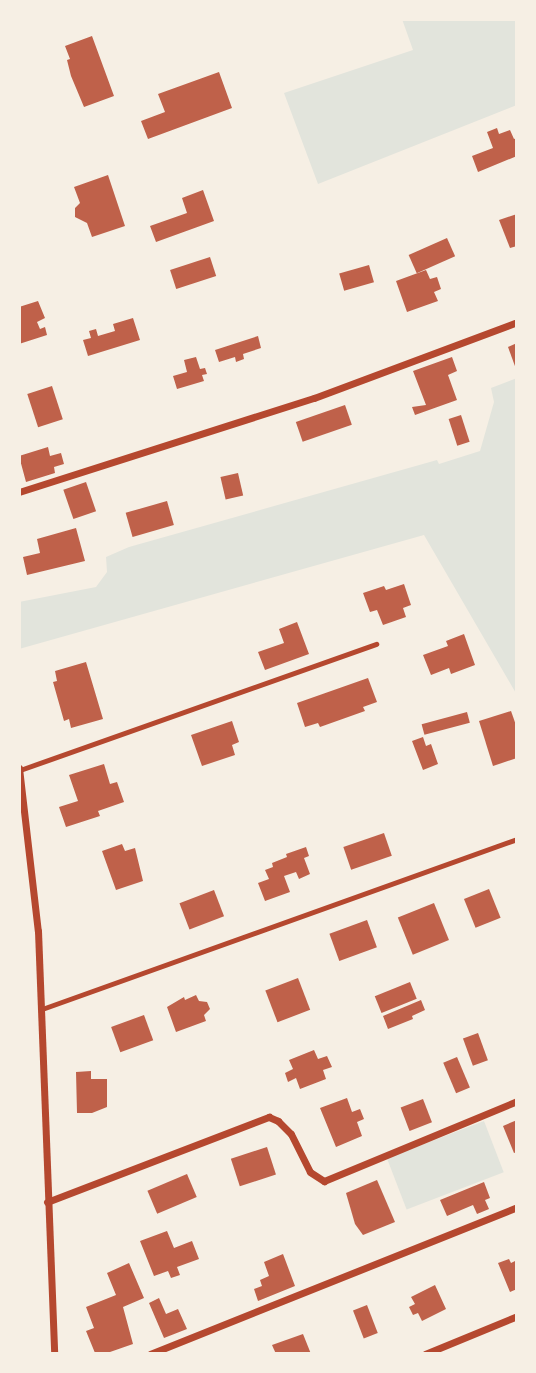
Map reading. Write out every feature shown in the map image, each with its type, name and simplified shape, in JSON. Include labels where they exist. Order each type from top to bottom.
[{"type":"street","points":[[19,492],[314,398],[517,322]]},
{"type":"street","points":[[19,769],[38,931],[54,1354]]},
{"type":"street","points":[[47,1202],[269,1117],[278,1121],[291,1134],[310,1172],[324,1181],[517,1101]]},
{"type":"street","points":[[150,1354],[517,1207]]},
{"type":"street","points":[[425,1354],[517,1316]]},
{"type":"lane","points":[[19,769],[376,643]]},
{"type":"lane","points":[[42,1009],[517,839]]},
{"type":"shaded area","points":[[402,19],[517,19],[517,105],[318,184],[284,93],[413,50]]},
{"type":"shaded area","points":[[517,378],[517,695],[424,535],[19,649],[19,602],[96,587],[107,572],[106,557],[129,547],[437,460],[439,464],[480,451],[494,402],[491,388]]},
{"type":"shaded area","points":[[484,1121],[504,1172],[407,1210],[387,1158]]},
{"type":"building","points":[[92,36],[114,96],[84,107],[71,76],[67,60],[70,59],[65,46]]},
{"type":"building","points":[[219,72],[232,108],[148,139],[141,121],[165,112],[158,94]]},
{"type":"building","points":[[497,128],[499,134],[510,130],[514,139],[517,138],[517,156],[478,172],[472,156],[493,148],[487,132]]},
{"type":"building","points":[[108,175],[125,226],[92,237],[87,223],[75,217],[75,208],[80,203],[74,187]]},
{"type":"building","points":[[203,190],[214,221],[156,242],[150,226],[187,213],[182,198]]},
{"type":"building","points":[[517,214],[517,246],[510,248],[499,220]]},
{"type":"building","points":[[447,238],[455,256],[417,273],[409,255]]},
{"type":"building","points":[[210,257],[216,276],[176,289],[170,270]]},
{"type":"building","points":[[369,265],[374,282],[344,291],[339,274]]},
{"type":"building","points":[[426,270],[430,279],[437,277],[441,289],[434,292],[438,301],[407,312],[396,281]]},
{"type":"building","points":[[38,301],[45,318],[37,322],[40,329],[45,327],[47,335],[19,344],[19,307]]},
{"type":"building","points":[[133,318],[140,340],[88,356],[83,340],[91,338],[89,331],[96,329],[98,336],[115,331],[113,324]]},
{"type":"building","points":[[258,336],[261,348],[243,354],[244,359],[236,362],[235,357],[219,362],[215,350]]},
{"type":"building","points":[[517,343],[517,369],[516,369],[508,347]]},
{"type":"building","points":[[196,357],[200,369],[205,368],[207,374],[202,375],[204,381],[177,389],[173,376],[187,372],[184,360]]},
{"type":"building","points":[[452,357],[457,371],[448,375],[457,400],[415,415],[412,407],[426,405],[413,371]]},
{"type":"building","points":[[52,386],[63,419],[38,427],[27,394]]},
{"type":"building","points":[[345,405],[352,425],[303,442],[296,422]]},
{"type":"building","points":[[461,415],[470,442],[457,446],[449,419]]},
{"type":"building","points":[[48,447],[50,456],[61,453],[64,464],[54,467],[55,473],[26,482],[19,456]]},
{"type":"building","points":[[238,473],[243,495],[226,499],[220,477]]},
{"type":"building","points":[[86,482],[96,511],[73,519],[63,490]]},
{"type":"building","points":[[167,501],[174,525],[133,537],[126,513]]},
{"type":"building","points":[[76,528],[85,561],[27,575],[23,557],[40,553],[37,539]]},
{"type":"building","points":[[404,584],[411,605],[403,608],[406,617],[383,625],[377,610],[370,612],[363,593],[384,586],[386,590]]},
{"type":"building","points":[[297,622],[309,654],[265,670],[258,652],[284,643],[279,629]]},
{"type":"building","points":[[464,634],[475,665],[451,674],[449,668],[431,675],[423,655],[448,646],[446,641]]},
{"type":"building","points":[[86,662],[103,719],[71,728],[69,719],[64,721],[53,682],[57,681],[55,671]]},
{"type":"building","points":[[368,678],[377,702],[363,707],[365,711],[320,727],[318,723],[305,727],[297,703]]},
{"type":"building","points":[[511,711],[517,728],[517,758],[493,766],[479,721]]},
{"type":"building","points":[[467,712],[470,723],[424,735],[422,724]]},
{"type":"building","points":[[232,721],[239,742],[232,745],[235,755],[202,766],[191,735]]},
{"type":"building","points":[[423,737],[426,746],[431,744],[438,764],[423,770],[412,741]]},
{"type":"building","points":[[104,764],[110,784],[117,782],[124,802],[98,811],[100,816],[66,827],[59,807],[78,801],[69,775]]},
{"type":"building","points":[[384,833],[392,856],[351,870],[343,847]]},
{"type":"building","points":[[122,844],[125,851],[135,848],[143,881],[116,890],[102,851]]},
{"type":"building","points":[[306,847],[309,856],[304,858],[310,874],[299,879],[296,872],[284,876],[290,892],[265,901],[258,883],[269,879],[265,870],[273,867],[272,863],[287,857],[286,854]]},
{"type":"building","points":[[489,889],[501,918],[476,928],[464,899]]},
{"type":"building","points":[[214,890],[224,916],[189,929],[179,903]]},
{"type":"building","points":[[434,903],[449,940],[413,955],[398,918]]},
{"type":"building","points":[[367,920],[377,947],[339,961],[329,934]]},
{"type":"building","points":[[298,978],[310,1010],[278,1022],[265,991]]},
{"type":"building","points":[[410,982],[417,999],[382,1013],[375,996]]},
{"type":"building","points":[[196,995],[199,1001],[207,1002],[210,1009],[204,1015],[206,1021],[176,1032],[167,1007],[184,997],[185,1000]]},
{"type":"building","points":[[421,1000],[425,1010],[412,1016],[413,1019],[388,1029],[383,1016]]},
{"type":"building","points":[[144,1015],[153,1040],[120,1052],[111,1027]]},
{"type":"building","points":[[478,1033],[488,1060],[473,1066],[463,1038]]},
{"type":"building","points":[[314,1050],[318,1059],[327,1056],[332,1067],[323,1070],[326,1079],[300,1089],[296,1078],[288,1082],[285,1073],[293,1069],[289,1060]]},
{"type":"building","points":[[457,1057],[470,1087],[456,1093],[443,1063]]},
{"type":"building","points":[[91,1071],[91,1079],[107,1079],[107,1107],[92,1113],[77,1113],[76,1072]]},
{"type":"building","points":[[347,1098],[352,1112],[360,1109],[364,1119],[357,1122],[362,1136],[336,1147],[320,1108]]},
{"type":"building","points":[[423,1099],[432,1122],[410,1131],[401,1108]]},
{"type":"building","points":[[517,1120],[517,1152],[514,1153],[503,1126]]},
{"type":"building","points":[[267,1147],[276,1175],[240,1186],[231,1159]]},
{"type":"building","points":[[187,1174],[197,1197],[157,1214],[147,1191]]},
{"type":"building","points":[[377,1180],[395,1222],[363,1235],[355,1224],[346,1193]]},
{"type":"building","points":[[484,1182],[490,1198],[485,1200],[489,1209],[477,1214],[473,1205],[447,1216],[440,1200]]},
{"type":"building","points":[[167,1231],[174,1248],[192,1241],[199,1259],[177,1267],[180,1275],[171,1278],[168,1271],[154,1276],[140,1241]]},
{"type":"building","points":[[283,1254],[295,1286],[258,1301],[254,1289],[262,1286],[260,1280],[269,1276],[264,1262]]},
{"type":"building","points":[[509,1259],[511,1263],[517,1260],[517,1289],[510,1292],[498,1263]]},
{"type":"building","points":[[129,1263],[144,1298],[123,1307],[133,1344],[110,1352],[95,1353],[86,1331],[94,1328],[86,1307],[116,1295],[107,1273]]},
{"type":"building","points":[[435,1285],[446,1309],[422,1321],[418,1313],[413,1315],[409,1307],[415,1304],[411,1297]]},
{"type":"building","points":[[159,1298],[166,1314],[178,1309],[187,1329],[164,1338],[149,1303]]},
{"type":"building","points":[[367,1305],[378,1333],[364,1338],[353,1310]]},
{"type":"building","points":[[303,1334],[311,1354],[276,1354],[272,1345]]}]
